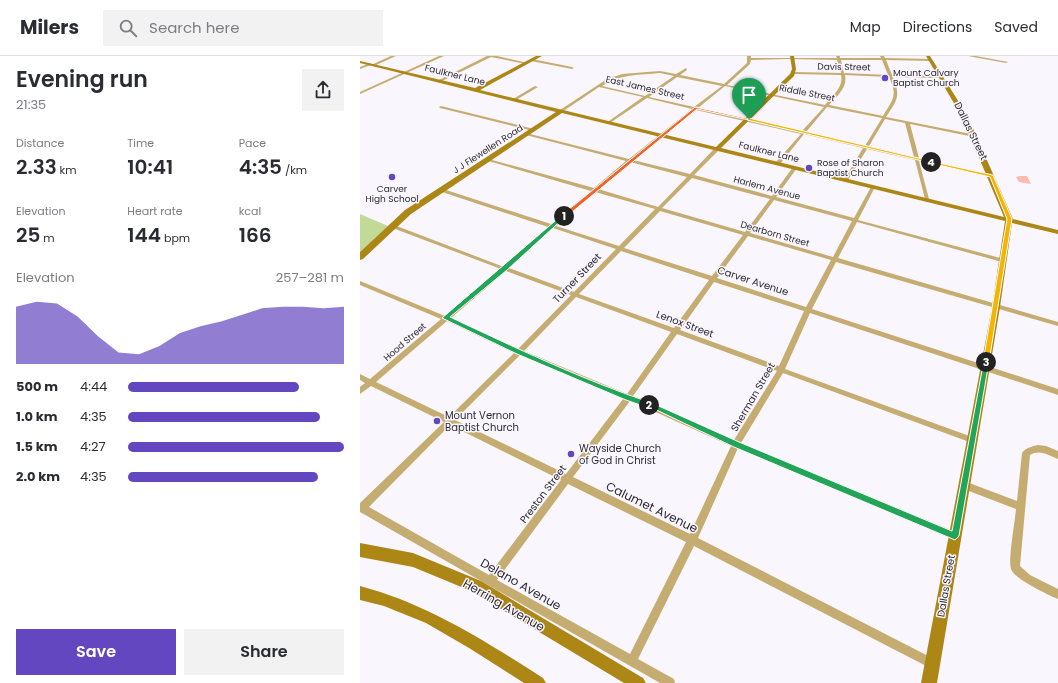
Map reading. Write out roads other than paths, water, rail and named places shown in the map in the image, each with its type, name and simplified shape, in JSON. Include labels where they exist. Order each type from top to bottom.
[{"type":"street","points":[[360,68],[394,56]]},
{"type":"street","points":[[360,93],[442,56]]},
{"type":"street","points":[[439,81],[491,56],[526,64]]},
{"type":"street","points":[[476,90],[540,56]]},
{"type":"street","points":[[971,56],[1006,62]]},
{"type":"street","points":[[749,57],[930,58]]},
{"type":"street","name":"Hood Street","points":[[360,391],[630,160],[726,84],[749,63],[749,57]]},
{"type":"street","points":[[792,57],[794,73]]},
{"type":"street","points":[[778,164],[843,86],[844,82],[839,57]]},
{"type":"street","points":[[846,180],[886,117],[896,98],[896,90],[884,58]]},
{"type":"street","name":"Dallas Street","points":[[929,683],[996,307],[1009,219],[992,176],[960,107],[930,58]]},
{"type":"street","points":[[532,60],[572,68]]},
{"type":"street","name":"Faulkner Lane","points":[[360,62],[1058,232]]},
{"type":"street","points":[[610,122],[686,69]]},
{"type":"street","name":"Riddle Street","points":[[636,74],[660,72],[678,74],[974,136]]},
{"type":"street","name":"Davis Street","points":[[794,73],[941,77]]},
{"type":"street","name":"Turner Street","points":[[361,508],[451,421],[576,295],[717,149],[794,73]]},
{"type":"street","name":"J J Flewellen Road","points":[[360,257],[408,212],[487,159],[598,86],[616,77],[636,74]]},
{"type":"street","name":"East James Street","points":[[598,86],[749,119],[992,176]]},
{"type":"street","points":[[515,99],[536,87]]},
{"type":"street","name":"Harlem Avenue","points":[[441,107],[630,160],[1002,260]]},
{"type":"street","points":[[907,122],[927,199]]},
{"type":"street","name":"Dearborn Street","points":[[487,159],[834,261],[1058,324]]},
{"type":"street","name":"Preston Street","points":[[490,581],[628,398],[677,331],[712,279],[795,168]]},
{"type":"street","name":"Sherman Street","points":[[632,661],[692,540],[736,444],[781,370],[808,310],[873,186]]},
{"type":"street","name":"Carver Avenue","points":[[441,190],[1058,392]]},
{"type":"street","name":"Lenox Street","points":[[392,226],[972,440]]},
{"type":"street","points":[[360,283],[445,318],[519,352],[628,398],[642,402],[736,444],[955,536]]},
{"type":"street","name":"Calumet Avenue","points":[[360,377],[567,480],[692,540],[932,664]]},
{"type":"street","points":[[1058,456],[1045,449],[1033,448],[1026,452],[1021,494],[1022,507],[1014,557],[1015,568],[1027,578],[1058,594]]},
{"type":"street","points":[[964,485],[1022,507]]},
{"type":"street","name":"Delano Avenue","points":[[361,508],[670,683]]},
{"type":"street","name":"Herring Avenue","points":[[360,550],[413,560],[476,586],[638,683]]},
{"type":"street","points":[[360,593],[387,600],[447,626],[538,683]]},
{"type":"place","name":"Mount Calvary Baptist Church","points":[[885,78]]},
{"type":"place","name":"Rose of Sharon Baptist Church","points":[[809,168]]},
{"type":"place","name":"Carver High School","points":[[392,177]]},
{"type":"place","name":"Mount Vernon Baptist Church","points":[[437,421]]},
{"type":"place","name":"Wayside Church of God in Christ","points":[[571,454]]}]
